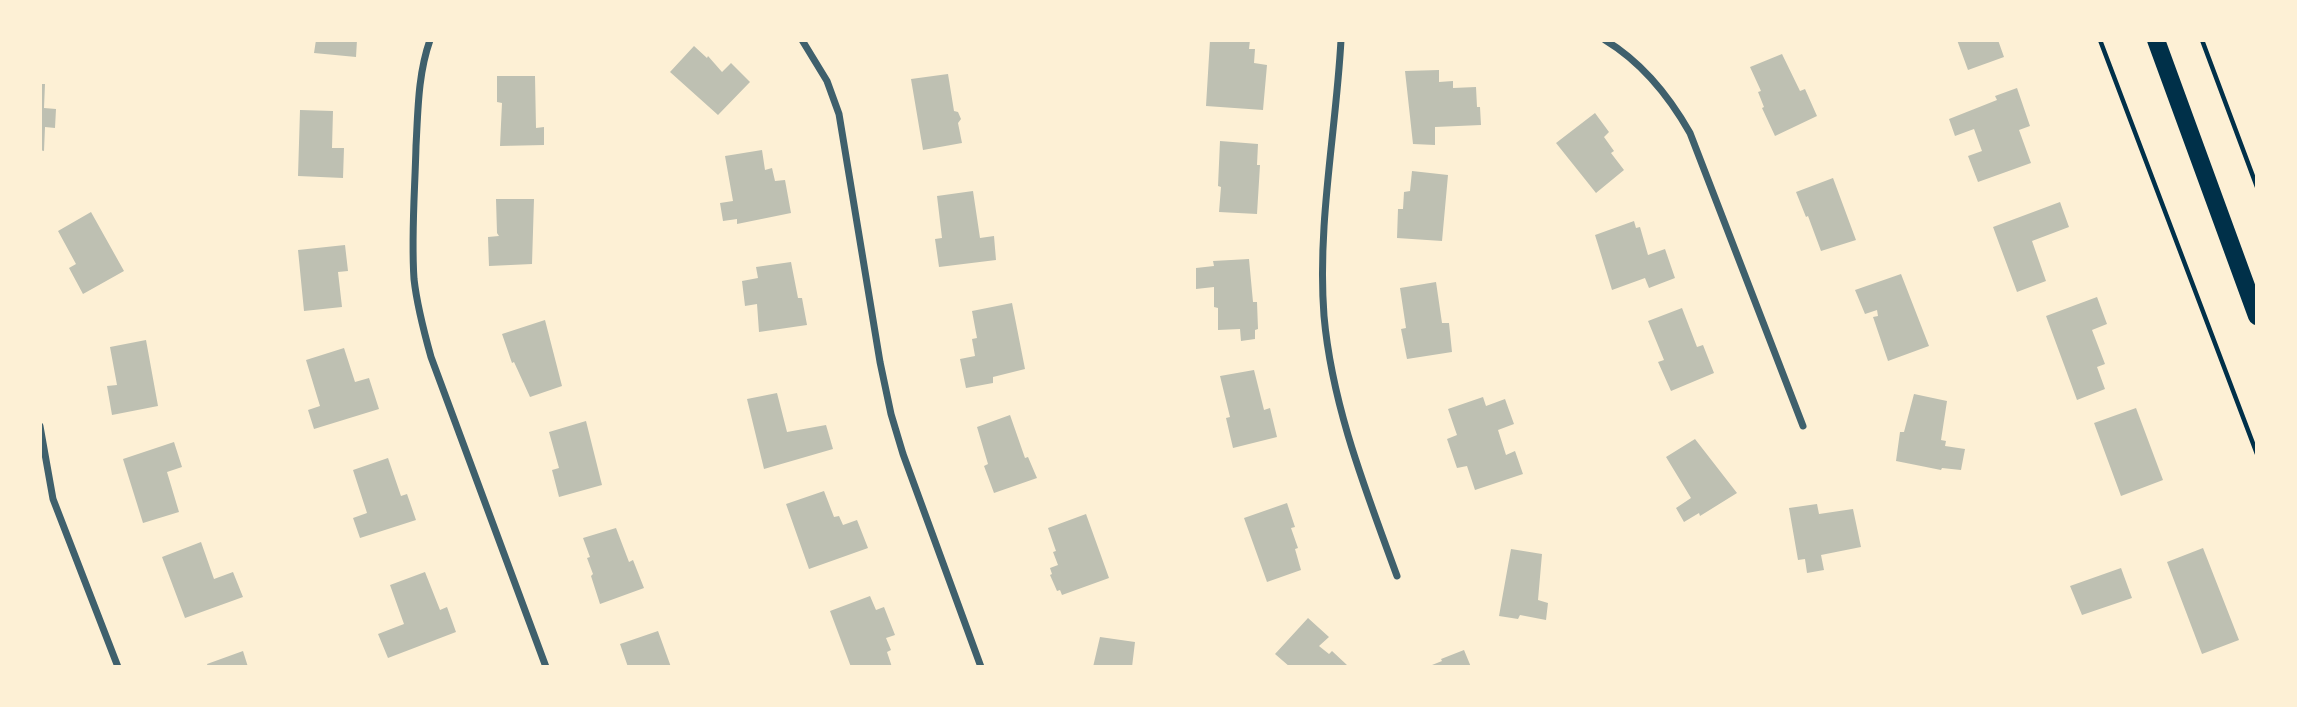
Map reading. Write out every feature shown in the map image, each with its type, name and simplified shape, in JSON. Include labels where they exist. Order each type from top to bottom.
[{"type":"main road","points":[[2155,40],[2257,316]]},
{"type":"street","points":[[430,40],[419,93],[413,220],[414,279],[421,320],[431,357],[545,667]]},
{"type":"street","points":[[802,40],[827,81],[839,114],[891,414],[903,454],[981,667]]},
{"type":"street","points":[[1341,40],[1322,268],[1324,316],[1341,412],[1397,576]]},
{"type":"street","points":[[1605,40],[1645,71],[1673,104],[1690,133],[1803,426]]},
{"type":"street","points":[[40,426],[54,499],[118,667]]},
{"type":"path","points":[[2101,40],[2257,454]]},
{"type":"path","points":[[2202,40],[2257,187]]},
{"type":"building","points":[[316,40],[357,40],[356,57],[314,53]]},
{"type":"building","points":[[1210,40],[1250,40],[1249,49],[1255,49],[1254,63],[1267,65],[1263,110],[1206,106]]},
{"type":"building","points":[[1957,40],[1998,40],[2004,57],[1968,70]]},
{"type":"building","points":[[694,46],[707,58],[708,56],[722,72],[731,63],[750,82],[718,115],[670,72]]},
{"type":"building","points":[[1782,54],[1800,91],[1805,89],[1817,116],[1775,136],[1762,108],[1764,107],[1758,92],[1761,91],[1750,67]]},
{"type":"building","points":[[1439,70],[1439,82],[1453,81],[1453,88],[1476,87],[1481,125],[1435,127],[1435,145],[1413,144],[1405,71]]},
{"type":"building","points":[[948,74],[954,111],[958,112],[961,119],[958,123],[962,143],[923,150],[911,79]]},
{"type":"building","points":[[497,76],[535,76],[536,128],[544,127],[544,145],[500,146],[502,103],[497,102]]},
{"type":"building","points":[[40,84],[45,84],[44,108],[56,109],[55,128],[45,127],[44,151],[40,150]]},
{"type":"building","points":[[2017,88],[2030,126],[2019,130],[2031,163],[1978,182],[1968,156],[1982,151],[1974,129],[1955,136],[1949,119],[1997,100],[1995,96]]},
{"type":"building","points":[[300,110],[333,111],[332,148],[344,148],[343,178],[298,176]]},
{"type":"building","points":[[1595,113],[1609,132],[1604,137],[1614,151],[1611,153],[1624,170],[1596,193],[1556,143]]},
{"type":"building","points":[[1220,141],[1258,144],[1257,165],[1260,165],[1257,214],[1219,212]]},
{"type":"building","points":[[762,150],[765,170],[772,168],[775,181],[785,180],[791,213],[737,224],[737,219],[723,221],[720,203],[733,201],[725,156]]},
{"type":"building","points":[[1412,171],[1448,175],[1442,241],[1397,238],[1398,209],[1403,209],[1404,192],[1410,191]]},
{"type":"building","points":[[1833,178],[1856,240],[1821,251],[1796,192]]},
{"type":"building","points":[[973,191],[980,238],[994,236],[996,260],[939,267],[935,239],[942,238],[937,196]]},
{"type":"building","points":[[496,199],[534,199],[532,264],[489,266],[488,237],[499,236]]},
{"type":"building","points":[[2060,202],[2069,227],[2032,241],[2046,281],[2017,292],[1993,227]]},
{"type":"building","points":[[91,212],[124,271],[83,294],[69,268],[76,264],[58,231]]},
{"type":"building","points":[[1634,221],[1636,228],[1640,227],[1648,255],[1665,249],[1675,278],[1649,288],[1645,278],[1612,290],[1595,235]]},
{"type":"building","points":[[345,245],[348,271],[338,272],[342,307],[304,311],[298,250]]},
{"type":"building","points":[[1249,259],[1253,302],[1257,302],[1258,329],[1255,330],[1255,339],[1241,341],[1240,329],[1218,330],[1214,287],[1196,289],[1196,268],[1214,266],[1213,261]]},
{"type":"building","points":[[791,262],[807,325],[759,332],[757,304],[745,306],[742,281],[758,278],[756,267]]},
{"type":"building","points":[[1901,274],[1929,346],[1888,361],[1873,317],[1878,316],[1877,310],[1865,314],[1855,290]]},
{"type":"building","points":[[1436,282],[1442,323],[1449,323],[1452,352],[1407,359],[1401,329],[1406,328],[1400,288]]},
{"type":"building","points":[[2097,297],[2107,324],[2092,330],[2105,364],[2097,367],[2105,389],[2077,400],[2046,316]]},
{"type":"building","points":[[1012,303],[1025,369],[993,377],[993,383],[966,388],[960,359],[975,356],[972,339],[977,338],[972,311]]},
{"type":"building","points":[[1682,308],[1697,347],[1703,345],[1714,373],[1671,391],[1658,362],[1664,360],[1648,321]]},
{"type":"building","points":[[545,320],[562,386],[530,397],[514,362],[512,363],[502,334]]},
{"type":"building","points":[[146,340],[158,406],[112,415],[107,386],[117,385],[110,347]]},
{"type":"building","points":[[344,348],[355,382],[369,378],[379,409],[314,429],[308,410],[320,406],[306,360]]},
{"type":"building","points":[[1254,370],[1264,410],[1270,408],[1277,437],[1233,448],[1226,418],[1230,417],[1220,376]]},
{"type":"building","points":[[777,393],[787,432],[826,425],[833,449],[764,469],[747,399]]},
{"type":"building","points":[[1914,394],[1947,401],[1941,440],[1946,441],[1945,446],[1965,449],[1961,470],[1941,470],[1896,461],[1900,432],[1904,432]]},
{"type":"building","points":[[1483,397],[1486,406],[1505,399],[1514,424],[1498,430],[1506,455],[1515,451],[1523,474],[1475,490],[1467,466],[1457,468],[1447,439],[1457,435],[1448,409]]},
{"type":"building","points":[[2136,408],[2163,480],[2121,496],[2094,423]]},
{"type":"building","points":[[1010,415],[1025,458],[1028,457],[1037,478],[994,493],[984,466],[988,464],[977,427]]},
{"type":"building","points":[[586,421],[602,485],[559,497],[552,470],[559,468],[549,432]]},
{"type":"building","points":[[1695,439],[1737,493],[1700,516],[1699,513],[1684,522],[1676,508],[1691,498],[1666,457]]},
{"type":"building","points":[[174,442],[182,467],[167,472],[179,512],[143,523],[123,459]]},
{"type":"building","points":[[388,458],[401,496],[407,494],[416,520],[360,538],[353,518],[367,513],[353,470]]},
{"type":"building","points":[[824,491],[834,517],[839,516],[843,525],[857,520],[868,548],[809,569],[786,504]]},
{"type":"building","points":[[1287,503],[1295,527],[1291,528],[1298,548],[1295,549],[1301,570],[1267,582],[1244,518]]},
{"type":"building","points":[[1817,504],[1819,514],[1853,509],[1861,547],[1821,555],[1824,570],[1807,573],[1805,559],[1798,560],[1789,508]]},
{"type":"building","points":[[1086,514],[1109,578],[1062,595],[1060,590],[1057,591],[1050,575],[1050,568],[1058,565],[1048,528]]},
{"type":"building","points":[[616,528],[629,562],[633,560],[644,588],[600,604],[583,538]]},
{"type":"building","points":[[201,542],[214,579],[233,572],[243,597],[185,618],[162,557]]},
{"type":"building","points":[[2203,548],[2239,640],[2202,654],[2167,562]]},
{"type":"building","points":[[1511,549],[1542,554],[1538,600],[1548,603],[1546,620],[1520,615],[1518,619],[1499,616]]},
{"type":"building","points":[[2121,568],[2132,598],[2082,615],[2070,586]]},
{"type":"building","points":[[425,572],[440,610],[447,607],[456,632],[388,658],[378,634],[404,624],[390,585]]},
{"type":"building","points":[[870,596],[876,610],[884,607],[895,635],[886,638],[891,650],[887,652],[892,667],[851,667],[830,611]]},
{"type":"building","points":[[1308,618],[1329,637],[1319,646],[1329,654],[1332,651],[1347,665],[1345,667],[1290,667],[1275,654]]},
{"type":"building","points":[[658,631],[671,667],[628,667],[620,644]]},
{"type":"building","points":[[1100,637],[1135,642],[1132,667],[1093,667]]},
{"type":"building","points":[[1464,650],[1471,667],[1427,667],[1442,661],[1441,659]]},
{"type":"building","points":[[243,651],[248,667],[208,667],[207,664]]}]
